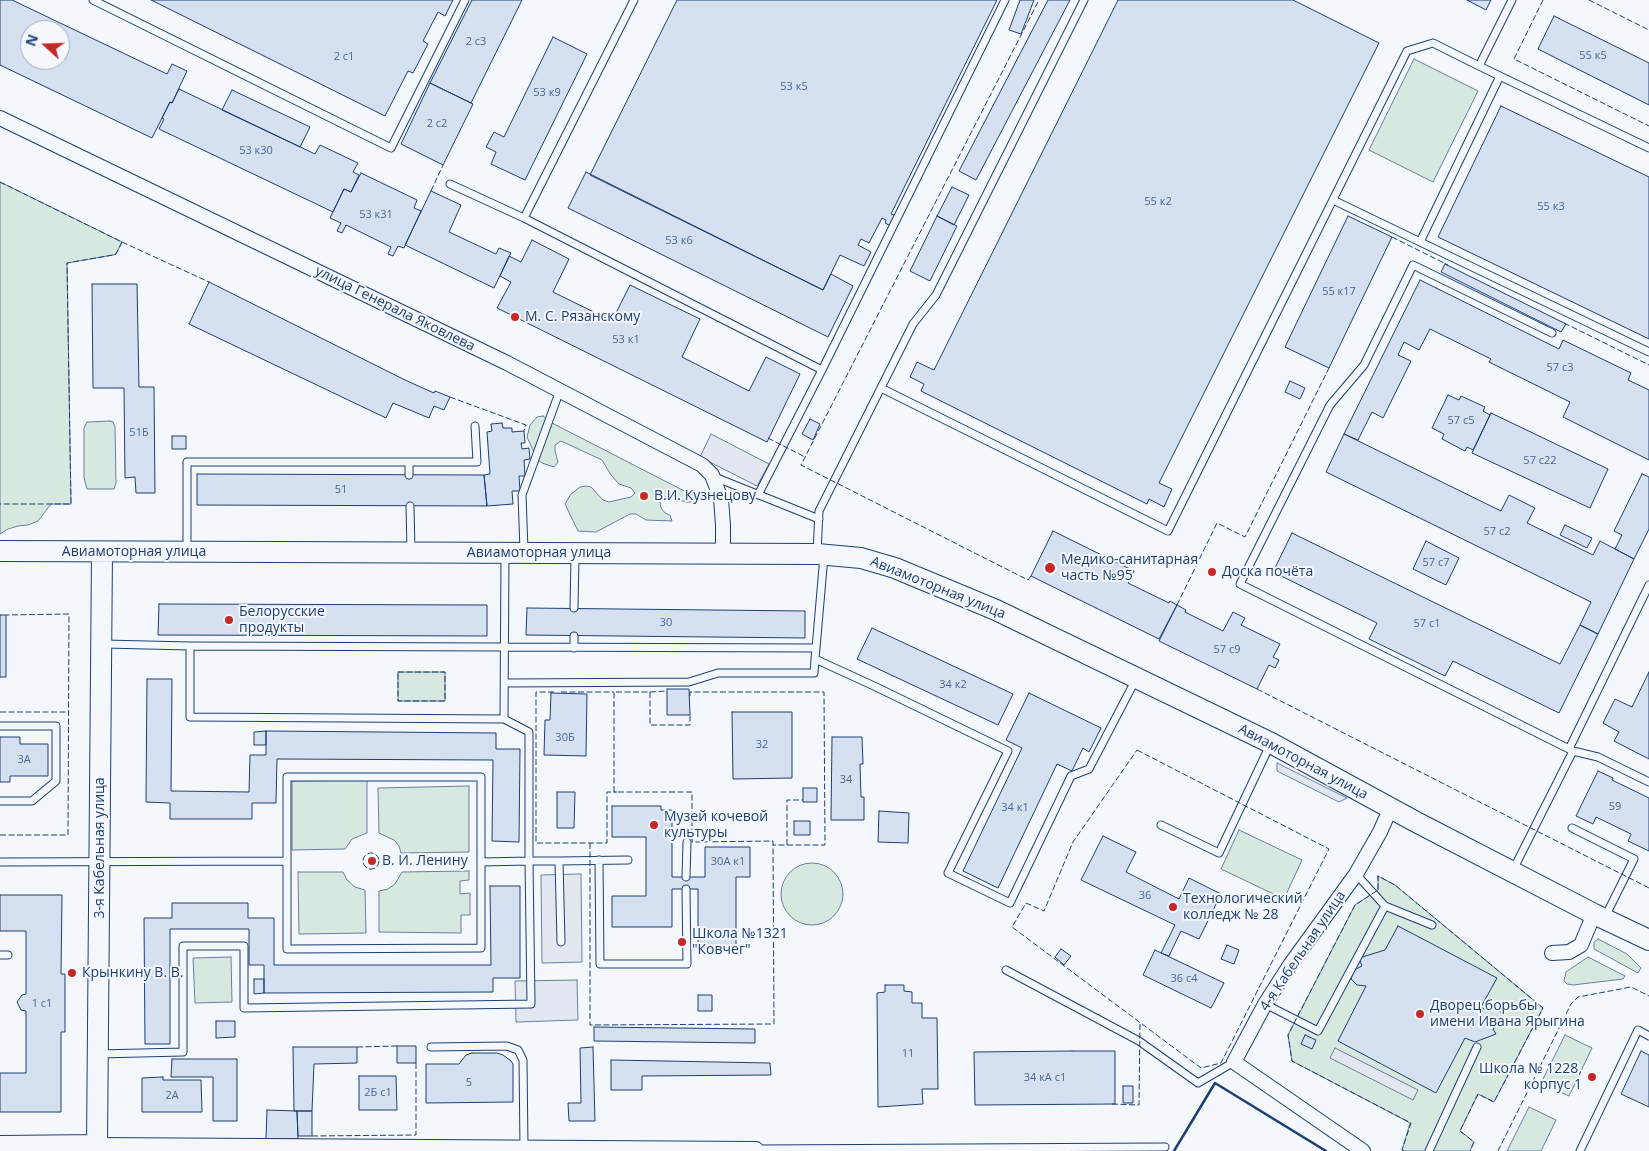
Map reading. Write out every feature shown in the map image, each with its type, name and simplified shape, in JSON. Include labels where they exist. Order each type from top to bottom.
[{"type":"street","name":"улица Генерала Яковлева","points":[[0,118],[560,390],[702,465],[712,476],[721,499],[723,554]]},
{"type":"street","name":"Авиамоторная улица","points":[[0,551],[821,554],[861,558],[895,568],[996,610],[1271,743],[1599,916],[1649,940]]},
{"type":"street","name":"3-я Кабельная улица","points":[[96,1145],[102,552]]},
{"type":"street","name":"4-я Кабельная улица","points":[[1234,1062],[1265,1004],[1290,965],[1356,874],[1380,832],[1390,807]]},
{"type":"street","points":[[1552,952],[1569,952],[1581,945],[1599,916]]},
{"type":"street","points":[[1234,1062],[1363,1151]]},
{"type":"street","points":[[0,1146],[756,1149]]},
{"type":"lane","points":[[93,0],[391,148],[464,0]]},
{"type":"lane","points":[[524,218],[634,0]]},
{"type":"lane","points":[[758,495],[1005,0]]},
{"type":"lane","points":[[505,683],[689,682],[718,673],[814,673],[821,554],[819,511],[913,324],[936,295],[1084,0]]},
{"type":"lane","points":[[1479,66],[1512,0]]},
{"type":"lane","points":[[881,388],[1168,531],[1407,51],[1433,43],[1649,148]]},
{"type":"lane","points":[[1420,242],[1500,76]]},
{"type":"lane","points":[[450,184],[524,218],[822,370]]},
{"type":"lane","points":[[1333,200],[1649,352]]},
{"type":"lane","points":[[1552,333],[1413,265],[1364,365],[1330,405],[1240,584],[1571,750],[1598,757],[1649,782]]},
{"type":"lane","points":[[504,719],[505,647],[514,553],[522,495],[560,390]]},
{"type":"lane","points":[[187,552],[187,462],[477,462],[474,426]]},
{"type":"lane","points":[[409,463],[410,474]]},
{"type":"lane","points":[[712,476],[819,519]]},
{"type":"lane","points":[[410,506],[411,552]]},
{"type":"lane","points":[[574,608],[575,553]]},
{"type":"lane","points":[[1513,871],[1649,585]]},
{"type":"lane","points":[[574,636],[574,648]]},
{"type":"lane","points":[[101,644],[190,646],[816,648]]},
{"type":"lane","points":[[98,1054],[183,1052],[183,946],[244,946],[244,1008],[531,1004],[529,732],[504,719],[190,717],[190,646]]},
{"type":"lane","points":[[815,659],[1008,751],[948,873],[1010,903],[1072,776],[1089,769],[1136,678]]},
{"type":"lane","points":[[0,726],[56,726],[56,781],[32,801],[0,801]]},
{"type":"lane","points":[[1161,826],[1219,853],[1271,743]]},
{"type":"lane","points":[[287,777],[481,777],[481,948],[287,950],[287,861],[287,777]]},
{"type":"lane","points":[[1572,828],[1634,859],[1599,916]]},
{"type":"lane","points":[[686,878],[687,842]]},
{"type":"lane","points":[[559,860],[561,942]]},
{"type":"lane","points":[[599,860],[600,964],[687,964],[686,889]]},
{"type":"lane","points":[[481,862],[628,860]]},
{"type":"lane","points":[[0,862],[287,861]]},
{"type":"lane","points":[[1356,874],[1385,906],[1432,925]]},
{"type":"lane","points":[[1265,1004],[1318,1031],[1385,906]]},
{"type":"lane","points":[[1006,970],[1139,1040],[1198,1083],[1234,1062]]},
{"type":"lane","points":[[1580,1151],[1638,1030],[1649,1036]]},
{"type":"lane","points":[[431,1047],[507,1046],[518,1050],[523,1060],[524,1148]]},
{"type":"lane","points":[[1429,1151],[1476,1047]]},
{"type":"lane","points":[[756,1149],[1165,1147]]},
{"type":"shaded area","points":[[1414,59],[1478,91],[1433,182],[1369,150]]},
{"type":"shaded area","points":[[0,182],[122,242],[116,254],[67,263],[71,504],[51,504],[38,521],[8,529],[0,534]]},
{"type":"shaded area","points":[[543,416],[552,423],[696,497],[692,502],[686,502],[669,496],[663,497],[660,502],[661,508],[670,515],[672,521],[646,520],[636,514],[630,514],[596,532],[578,531],[565,504],[571,494],[580,487],[591,487],[603,500],[609,502],[631,497],[635,493],[631,488],[619,484],[602,460],[561,441],[555,445],[558,462],[554,467],[537,459],[527,437],[530,425],[537,417]]},
{"type":"shaded area","points":[[87,422],[113,422],[115,427],[116,483],[114,489],[87,489],[84,478],[84,428]]},
{"type":"shaded area","points":[[711,434],[769,464],[757,486],[700,457]]},
{"type":"shaded area","points":[[398,672],[445,672],[445,701],[398,701]]},
{"type":"shaded area","points":[[1277,763],[1347,798],[1339,802],[1277,771]]},
{"type":"shaded area","points":[[367,780],[367,833],[352,839],[345,849],[292,850],[292,781]]},
{"type":"shaded area","points":[[469,786],[469,852],[401,853],[399,846],[394,840],[379,833],[378,788]]},
{"type":"shaded area","points":[[1239,830],[1302,860],[1284,899],[1221,869]]},
{"type":"shaded area","points":[[806,863],[818,863],[834,872],[841,882],[843,894],[841,906],[834,916],[818,925],[806,925],[795,920],[786,911],[781,900],[781,888],[786,877],[795,868]]},
{"type":"shaded area","points":[[469,871],[469,880],[460,881],[460,894],[470,893],[470,915],[461,915],[461,933],[379,932],[379,891],[388,889],[395,884],[402,872]]},
{"type":"shaded area","points":[[298,872],[343,872],[347,880],[355,887],[365,890],[366,933],[299,934]]},
{"type":"shaded area","points":[[581,874],[582,962],[542,963],[541,875]]},
{"type":"shaded area","name":"Дворец борьбы имени Ивана Ярыгина","points":[[1378,876],[1395,885],[1543,1008],[1494,1102],[1478,1094],[1460,1131],[1474,1142],[1470,1151],[1402,1150],[1410,1123],[1292,1061],[1288,1035],[1355,905],[1378,890]]},
{"type":"shaded area","points":[[1598,939],[1627,954],[1641,968],[1638,973],[1594,949],[1594,942]]},
{"type":"shaded area","points":[[231,957],[232,1002],[195,1003],[193,958]]},
{"type":"shaded area","points":[[1588,957],[1625,976],[1623,979],[1573,985],[1567,984],[1564,981],[1566,972]]},
{"type":"shaded area","points":[[577,980],[578,1020],[516,1022],[515,981]]},
{"type":"shaded area","points":[[1565,1035],[1592,1048],[1569,1096],[1541,1083]]},
{"type":"shaded area","points":[[1335,1048],[1418,1090],[1413,1100],[1330,1058]]},
{"type":"shaded area","points":[[1529,1107],[1556,1120],[1541,1151],[1507,1151]]},
{"type":"building","points":[[0,0],[12,0],[54,20],[20,20],[20,70],[70,70],[70,28],[167,74],[172,64],[187,71],[172,103],[170,102],[152,138],[0,65]]},
{"type":"building","points":[[151,0],[453,0],[445,16],[438,12],[423,41],[428,44],[413,73],[408,71],[385,116]]},
{"type":"building","points":[[472,0],[522,0],[471,103],[430,83]]},
{"type":"building","points":[[677,0],[997,0],[891,214],[896,216],[891,226],[885,223],[886,220],[882,218],[869,243],[861,239],[858,245],[871,252],[864,266],[840,255],[823,290],[590,175]]},
{"type":"building","points":[[1020,0],[1034,0],[1021,34],[1009,30]]},
{"type":"building","points":[[1048,0],[1070,0],[976,180],[959,171]]},
{"type":"building","points":[[1118,0],[1293,0],[1379,43],[1159,483],[1172,489],[1164,507],[1149,499],[1147,504],[921,391],[924,384],[910,377],[917,362],[934,370]]},
{"type":"building","points":[[1467,0],[1491,0],[1486,10]]},
{"type":"building","points":[[1554,16],[1649,63],[1649,105],[1538,49]]},
{"type":"building","points":[[553,37],[587,54],[525,180],[491,164],[496,152],[486,147],[494,132],[504,137]]},
{"type":"building","points":[[430,83],[473,104],[443,165],[401,144]]},
{"type":"building","points":[[179,89],[315,154],[320,145],[358,163],[353,172],[359,175],[351,192],[344,189],[333,212],[159,129],[170,102],[172,103]]},
{"type":"building","points":[[232,90],[310,127],[300,147],[222,110]]},
{"type":"building","points":[[1501,106],[1649,177],[1649,339],[1438,237]]},
{"type":"building","points":[[586,172],[823,290],[831,274],[853,286],[828,337],[568,208]]},
{"type":"building","points":[[361,173],[417,200],[414,208],[421,211],[404,248],[398,246],[393,256],[388,254],[391,247],[346,225],[342,233],[337,231],[341,223],[330,218],[344,189],[351,192]]},
{"type":"building","points":[[952,187],[969,195],[954,225],[937,216]]},
{"type":"building","points":[[431,191],[461,205],[449,232],[496,254],[499,248],[511,253],[494,288],[405,245]]},
{"type":"building","points":[[937,216],[957,226],[930,281],[910,271]]},
{"type":"building","points":[[1348,216],[1392,237],[1329,368],[1285,347]]},
{"type":"building","points":[[532,240],[569,259],[553,292],[612,321],[630,285],[700,319],[682,357],[749,391],[766,357],[800,374],[767,442],[497,308],[511,282],[500,276],[509,256],[521,262]]},
{"type":"building","points":[[1445,264],[1566,324],[1561,332],[1441,272]]},
{"type":"building","points":[[1420,280],[1559,349],[1563,340],[1631,373],[1628,380],[1649,390],[1649,460],[1563,417],[1570,402],[1489,362],[1491,359],[1430,329],[1419,350],[1404,342],[1398,355],[1411,361],[1383,418],[1372,412],[1358,440],[1344,434]]},
{"type":"building","points":[[209,282],[405,380],[434,393],[435,391],[450,397],[444,410],[434,406],[429,418],[393,403],[386,418],[189,324]]},
{"type":"building","points":[[92,284],[137,284],[139,387],[154,387],[155,493],[136,493],[135,477],[125,478],[124,388],[93,388]]},
{"type":"building","points":[[1290,381],[1305,388],[1300,399],[1285,392]]},
{"type":"building","points":[[1448,395],[1459,400],[1461,396],[1485,407],[1483,411],[1490,415],[1473,450],[1467,447],[1465,451],[1442,439],[1444,434],[1432,428]]},
{"type":"building","points":[[1491,413],[1608,469],[1590,508],[1472,453]]},
{"type":"building","points":[[810,419],[820,424],[813,440],[802,434]]},
{"type":"building","points":[[502,423],[503,428],[512,428],[512,432],[524,431],[525,443],[521,443],[522,449],[529,448],[530,459],[524,460],[525,476],[519,476],[520,491],[512,491],[513,504],[487,506],[484,475],[490,474],[487,432],[492,431],[491,424]]},
{"type":"building","points":[[1344,434],[1501,511],[1509,495],[1535,508],[1527,523],[1593,555],[1600,541],[1634,559],[1598,634],[1580,625],[1591,602],[1326,472]]},
{"type":"building","points":[[172,436],[186,436],[186,449],[172,449]]},
{"type":"building","points":[[197,474],[484,475],[487,506],[197,505]]},
{"type":"building","points":[[1642,474],[1649,477],[1649,529],[1634,559],[1615,549],[1622,535],[1614,531]]},
{"type":"building","points":[[1565,525],[1592,538],[1587,548],[1560,535]]},
{"type":"building","points":[[1053,531],[1134,571],[1128,583],[1177,605],[1159,639],[1031,576]]},
{"type":"building","points":[[1292,533],[1560,664],[1580,625],[1598,634],[1559,713],[1453,661],[1445,676],[1369,639],[1377,623],[1273,572]]},
{"type":"building","points":[[1426,541],[1459,558],[1446,585],[1413,569]]},
{"type":"building","points":[[159,604],[487,605],[487,636],[158,635]]},
{"type":"building","points":[[1177,605],[1186,610],[1185,612],[1223,631],[1233,612],[1245,618],[1241,625],[1280,644],[1273,657],[1279,660],[1275,668],[1269,665],[1257,689],[1159,641]]},
{"type":"building","points":[[527,608],[805,611],[805,638],[526,635]]},
{"type":"building","points":[[0,615],[6,615],[6,677],[0,677]]},
{"type":"building","points":[[872,628],[1013,694],[998,725],[857,659]]},
{"type":"building","points":[[1649,672],[1649,759],[1614,741],[1619,732],[1603,723],[1615,699],[1632,707]]},
{"type":"building","points":[[147,679],[172,679],[171,791],[249,792],[250,755],[266,755],[266,731],[496,733],[496,749],[520,749],[519,842],[492,841],[493,760],[277,759],[276,803],[252,803],[252,819],[170,819],[170,803],[146,802]]},
{"type":"building","points":[[667,689],[689,689],[690,715],[667,715]]},
{"type":"building","points":[[551,693],[587,694],[586,756],[544,755],[545,720],[550,720]]},
{"type":"building","points":[[1029,693],[1101,728],[1089,752],[1083,748],[1072,771],[1057,764],[998,888],[963,871],[1022,748],[1006,740]]},
{"type":"building","points":[[732,712],[792,712],[792,778],[733,779]]},
{"type":"building","points":[[266,731],[266,745],[254,745],[254,732]]},
{"type":"building","points":[[0,737],[20,737],[20,744],[48,744],[48,776],[10,776],[10,782],[0,782]]},
{"type":"building","points":[[832,737],[862,737],[863,764],[860,764],[861,797],[864,797],[864,820],[831,820]]},
{"type":"building","points":[[1598,771],[1649,798],[1649,851],[1628,841],[1631,834],[1596,817],[1593,824],[1576,816]]},
{"type":"building","points":[[803,788],[817,788],[817,802],[803,802]]},
{"type":"building","points":[[557,792],[575,792],[574,828],[557,828]]},
{"type":"building","points":[[612,806],[661,806],[661,810],[672,810],[672,877],[705,877],[705,847],[750,847],[750,877],[736,877],[736,947],[698,948],[698,889],[672,889],[672,927],[612,927],[612,896],[646,896],[646,837],[612,837]]},
{"type":"building","points":[[879,811],[909,813],[908,843],[878,842]]},
{"type":"building","points":[[794,821],[810,821],[810,835],[794,835]]},
{"type":"building","points":[[1103,836],[1136,852],[1126,872],[1179,899],[1189,878],[1221,894],[1199,939],[1181,931],[1169,956],[1161,953],[1175,925],[1081,880]]},
{"type":"building","points":[[490,886],[520,886],[520,978],[493,978],[493,992],[264,993],[264,965],[249,965],[249,929],[170,929],[170,1044],[145,1044],[144,918],[172,918],[172,903],[248,903],[248,918],[274,918],[274,965],[491,965]]},
{"type":"building","points":[[0,895],[62,895],[61,974],[65,974],[65,1032],[61,1032],[61,1112],[0,1112],[0,1073],[26,1073],[26,1011],[21,1010],[17,1002],[22,995],[26,994],[26,931],[0,931]]},
{"type":"building","points":[[1398,926],[1497,978],[1481,1007],[1488,1011],[1495,1008],[1503,1014],[1500,1024],[1493,1029],[1496,1034],[1475,1042],[1465,1038],[1436,1093],[1338,1041],[1366,986],[1357,985],[1351,979],[1354,970],[1362,966],[1359,958],[1385,950]]},
{"type":"building","points":[[1227,945],[1239,950],[1234,964],[1221,959]]},
{"type":"building","points":[[1061,949],[1071,956],[1064,965],[1055,957]]},
{"type":"building","points":[[1155,950],[1224,983],[1211,1008],[1143,975]]},
{"type":"building","points":[[254,979],[264,979],[264,993],[254,994]]},
{"type":"building","points":[[885,985],[904,985],[904,991],[912,992],[912,1003],[922,1003],[922,1018],[937,1018],[938,1089],[922,1089],[923,1104],[878,1107],[877,993],[885,992]]},
{"type":"building","points":[[698,995],[712,995],[712,1011],[698,1011]]},
{"type":"building","points":[[216,1021],[235,1021],[235,1037],[216,1038]]},
{"type":"building","points":[[594,1027],[755,1029],[755,1043],[594,1041]]},
{"type":"building","points":[[1305,1035],[1316,1040],[1312,1049],[1301,1044]]},
{"type":"building","points":[[397,1046],[416,1046],[416,1063],[397,1063]]},
{"type":"building","points":[[293,1047],[357,1047],[357,1063],[314,1064],[312,1111],[294,1111]]},
{"type":"building","points":[[593,1047],[595,1121],[569,1121],[568,1103],[581,1103],[580,1048]]},
{"type":"building","points":[[1115,1051],[1115,1104],[975,1105],[974,1052]]},
{"type":"building","points":[[1641,1051],[1649,1055],[1649,1107],[1621,1094]]},
{"type":"building","points":[[472,1053],[497,1053],[511,1061],[513,1064],[513,1102],[426,1103],[426,1064],[459,1064],[466,1055]]},
{"type":"building","points":[[172,1059],[237,1059],[237,1121],[213,1121],[213,1077],[171,1077]]},
{"type":"building","points":[[611,1060],[770,1063],[771,1075],[642,1076],[642,1090],[611,1090]]},
{"type":"building","points":[[359,1076],[396,1076],[397,1110],[359,1110]]},
{"type":"building","points":[[163,1077],[163,1080],[201,1080],[202,1112],[142,1112],[142,1078]]},
{"type":"building","points":[[1123,1086],[1133,1086],[1133,1103],[1123,1103]]},
{"type":"building","points":[[267,1110],[297,1111],[298,1139],[266,1139]]},
{"type":"building","points":[[297,1111],[312,1111],[312,1136],[298,1136]]},
{"type":"fence","points":[[1031,576],[1028,580],[801,465],[1039,0]]},
{"type":"fence","points":[[1543,0],[1514,59],[1649,126]]},
{"type":"fence","points":[[1589,0],[1649,30]]},
{"type":"fence","points":[[431,191],[443,165]]},
{"type":"fence","points":[[0,182],[122,242],[116,254],[67,263],[71,504],[0,504]]},
{"type":"fence","points":[[1392,237],[1448,265]]},
{"type":"fence","points":[[122,242],[209,282]]},
{"type":"fence","points":[[1564,323],[1649,365]]},
{"type":"fence","points":[[1177,605],[1217,523],[1245,537],[1329,368]]},
{"type":"fence","points":[[450,397],[526,425],[524,431]]},
{"type":"fence","points":[[768,438],[805,457]]},
{"type":"fence","points":[[0,835],[68,835],[69,614],[6,615]]},
{"type":"fence","points":[[398,672],[445,672],[445,701],[398,701],[398,672]]},
{"type":"fence","points":[[1257,689],[1649,888]]},
{"type":"fence","points":[[650,692],[666,691]]},
{"type":"fence","points":[[554,692],[536,692],[536,843],[607,843],[607,792],[617,792]]},
{"type":"fence","points":[[561,692],[614,692]]},
{"type":"fence","points":[[614,792],[614,692],[650,692],[650,725],[690,725],[690,714]]},
{"type":"fence","points":[[690,696],[690,692],[824,692],[825,845],[773,845]]},
{"type":"fence","points":[[0,712],[69,712]]},
{"type":"fence","points":[[1137,750],[1329,849],[1221,1063],[1201,1068],[1012,927],[1026,903],[1044,911],[1073,842],[1137,750]]},
{"type":"fence","points":[[590,843],[590,1025],[774,1024],[773,841],[692,842],[692,792],[614,792]]},
{"type":"fence","points":[[787,845],[787,800],[803,800]]},
{"type":"fence","points":[[371,853],[377,855],[379,861],[377,867],[371,869],[365,867],[363,861],[365,855],[371,853]]},
{"type":"fence","points":[[1404,1151],[1402,1150],[1411,1123],[1292,1061],[1288,1035],[1355,905],[1378,890],[1378,876],[1395,885],[1543,1008],[1494,1102],[1478,1094],[1460,1131],[1474,1142],[1470,1151]]},
{"type":"fence","points":[[1498,1151],[1571,1004],[1578,997],[1631,987],[1649,996]]},
{"type":"fence","points":[[1112,1104],[1139,1105],[1140,1023]]},
{"type":"fence","points":[[357,1047],[397,1046]]},
{"type":"fence","points":[[312,1136],[416,1135],[416,1063]]},
{"type":"wall","points":[[1174,1151],[1215,1083],[1326,1151]]},
{"type":"place","name":"М. С. Рязанскому","points":[[515,317]]},
{"type":"place","name":"В.И. Кузнецову","points":[[644,496]]},
{"type":"place","name":"Медико-санитарная часть №95","points":[[1050,568]]},
{"type":"place","name":"Доска почёта","points":[[1212,572]]},
{"type":"place","name":"Белорусские продукты","points":[[229,620]]},
{"type":"place","name":"Музей кочевой культуры","points":[[654,825]]},
{"type":"place","name":"В. И. Ленину","points":[[372,861]]},
{"type":"place","name":"Технологический колледж № 28","points":[[1173,907]]},
{"type":"place","name":"Школа №1321 \"Ковчег\"","points":[[682,942]]},
{"type":"place","name":"Крынкину В. В.","points":[[72,973]]},
{"type":"place","name":"Дворец борьбы имени Ивана Ярыгина","points":[[1420,1014]]},
{"type":"place","name":"Школа № 1228, корпус 1","points":[[1592,1077]]}]
